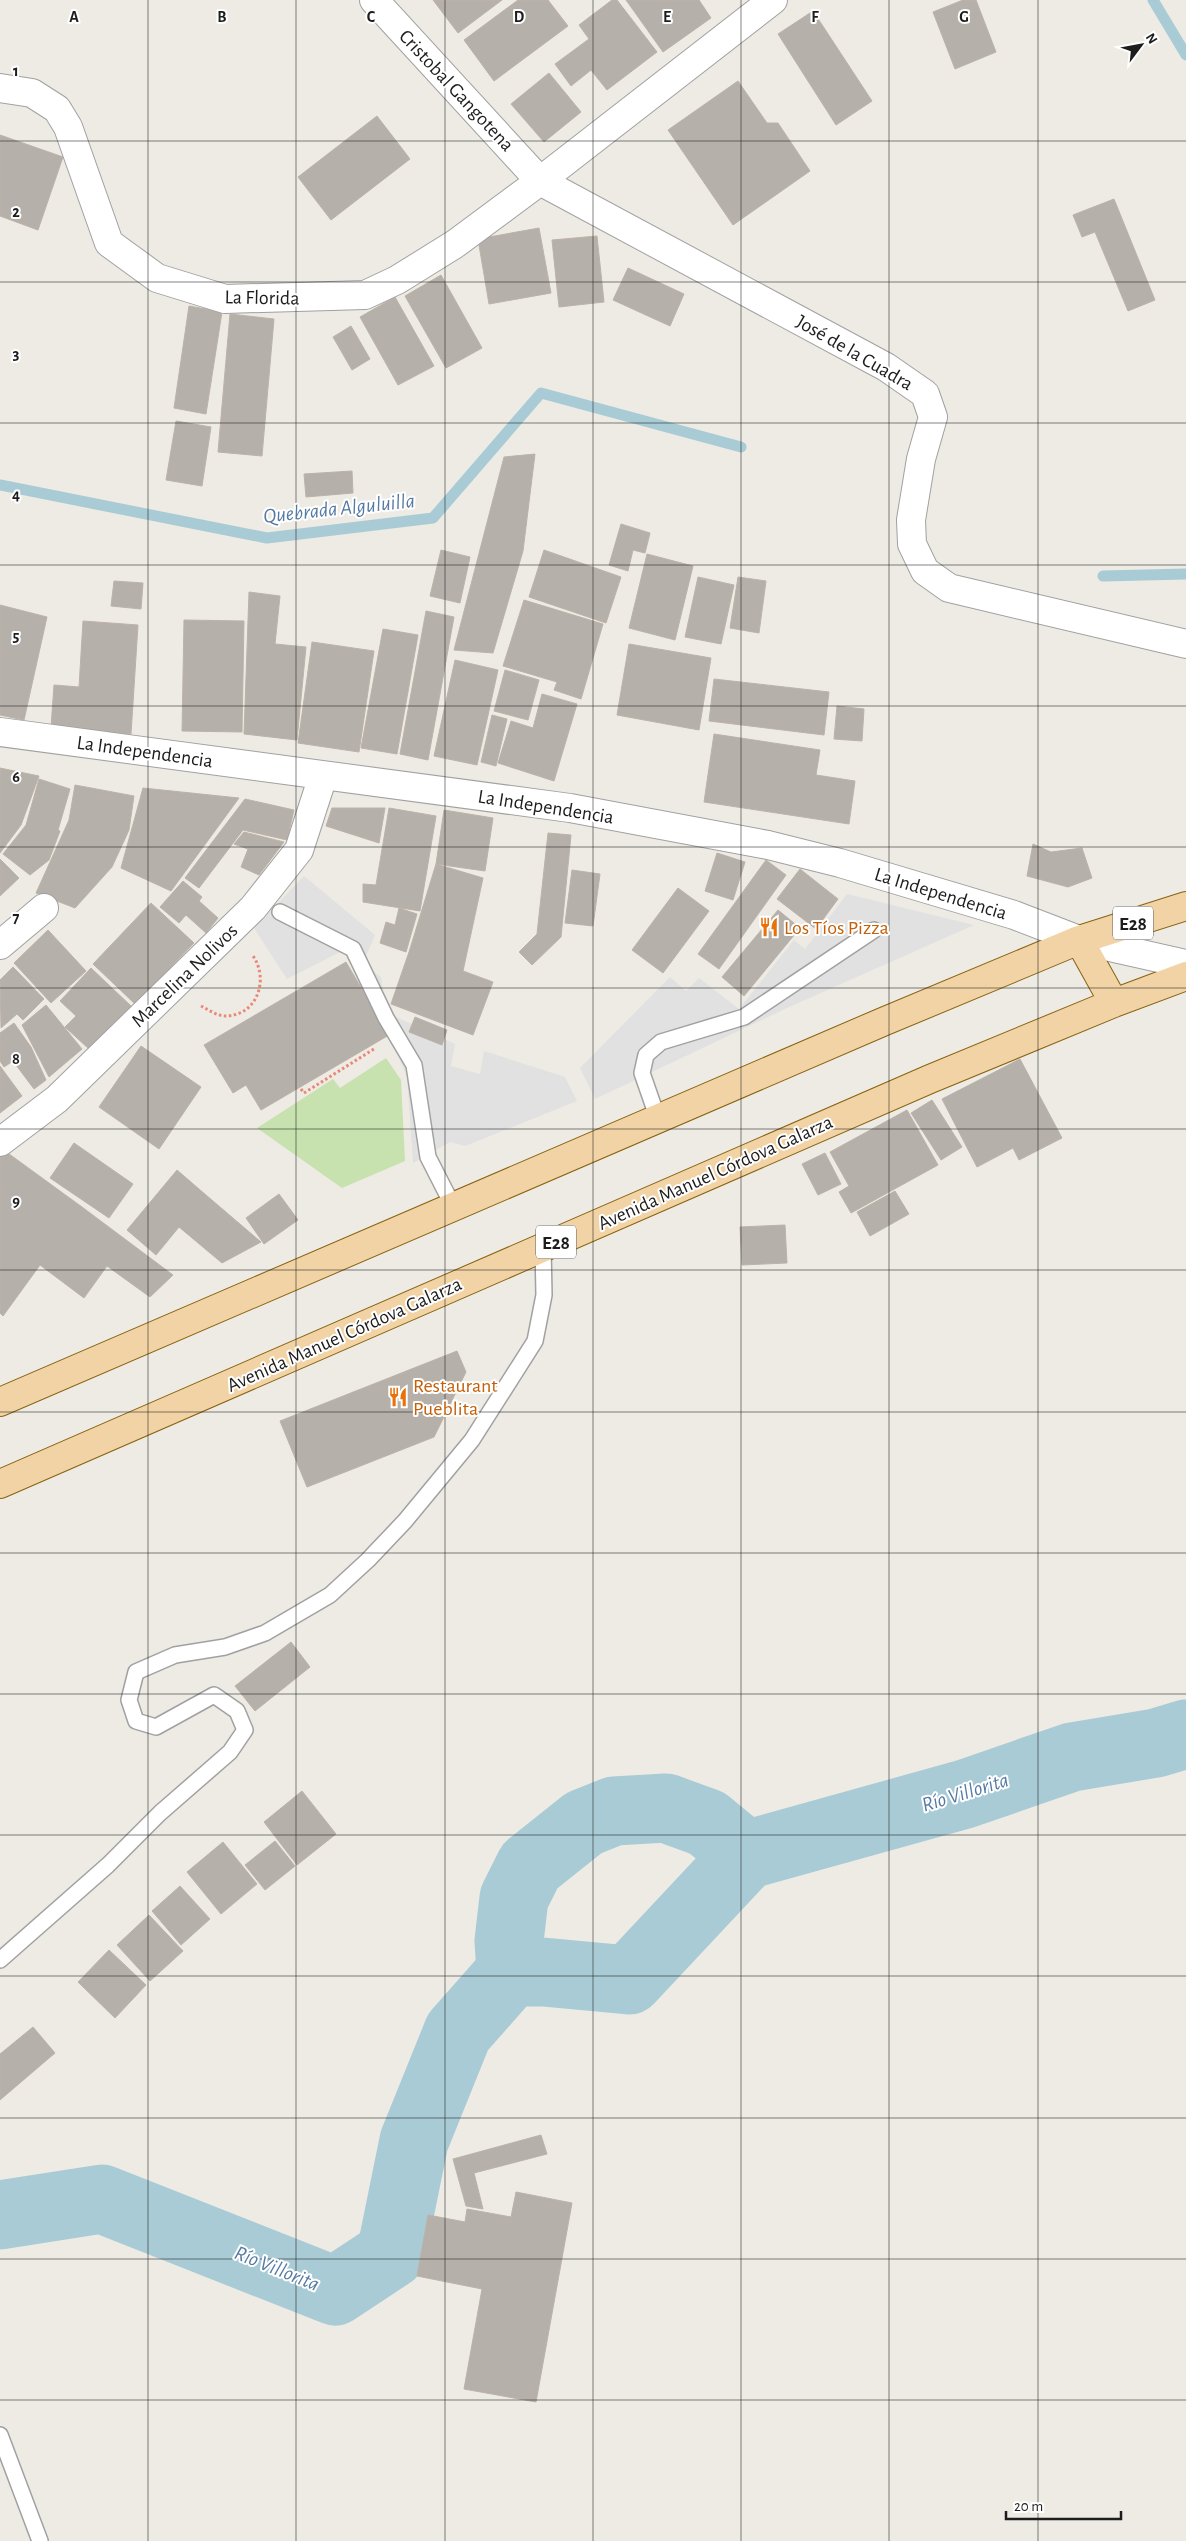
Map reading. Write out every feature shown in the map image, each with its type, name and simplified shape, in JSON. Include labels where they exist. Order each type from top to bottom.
[{"type":"main road","name":"E28","points":[[0,1402],[885,1021],[1073,943],[1186,906]]},
{"type":"main road","points":[[1073,943],[1114,1003]]},
{"type":"main road","name":"Avenida Manuel Córdova Galarza","points":[[0,1484],[930,1079],[1114,1003],[1186,976]]},
{"type":"street","name":"Cristobal Gangotena","points":[[374,0],[540,181]]},
{"type":"street","name":"La Florida","points":[[0,88],[32,93],[57,109],[68,127],[109,243],[157,278],[225,299],[365,295],[397,280],[455,244],[540,181],[773,0]]},
{"type":"street","name":"José de la Cuadra","points":[[540,181],[886,367],[925,394],[933,417],[921,459],[911,520],[912,544],[925,571],[949,588],[1186,644]]},
{"type":"street","name":"La Independencia","points":[[0,732],[570,808],[768,845],[1014,915],[1073,943],[1186,964]]},
{"type":"street","name":"Marcelina Nolivos","points":[[0,1142],[57,1099],[253,908],[300,850],[323,776]]},
{"type":"street","points":[[0,944],[44,908]]},
{"type":"lane","points":[[280,912],[353,949],[386,1018],[398,1035],[414,1065],[428,1157],[453,1206]]},
{"type":"lane","points":[[658,1119],[642,1073],[646,1055],[660,1042],[744,1017],[874,930]]},
{"type":"lane","points":[[0,1960],[108,1865],[160,1813],[230,1752],[245,1730],[237,1711],[214,1695],[156,1727],[136,1721],[129,1700],[136,1672],[175,1655],[225,1648],[265,1634],[330,1595],[405,1521],[472,1440],[536,1341],[544,1295],[543,1247]]},
{"type":"lane","points":[[0,2435],[40,2541]]},
{"type":"path","points":[[200,1005],[213,1013],[226,1016],[240,1012],[252,1004],[260,992],[262,978],[259,964],[250,952],[280,912]]},
{"type":"path","points":[[301,1089],[304,1093],[398,1035]]},
{"type":"green space","points":[[386,1058],[401,1080],[405,1161],[342,1188],[257,1128],[333,1079],[340,1088]]},
{"type":"shaded area","points":[[304,876],[375,935],[363,963],[381,977],[383,995],[396,1017],[455,1044],[451,1066],[480,1074],[484,1051],[565,1077],[577,1101],[465,1146],[450,1142],[413,1163],[407,1077],[377,1007],[346,949],[287,979],[254,928]]},
{"type":"shaded area","points":[[847,894],[974,925],[787,1008],[595,1099],[580,1068],[670,977],[686,991],[699,978],[739,1009],[794,940],[805,949]]},
{"type":"building","points":[[433,0],[502,0],[458,33]]},
{"type":"building","points":[[518,0],[548,0],[568,26],[494,81],[464,40]]},
{"type":"building","points":[[612,0],[617,0],[657,52],[607,90],[591,70],[571,86],[555,64],[589,39],[579,25]]},
{"type":"building","points":[[626,0],[699,0],[711,18],[663,52]]},
{"type":"building","points":[[963,0],[976,0],[996,52],[955,69],[933,12]]},
{"type":"building","points":[[813,11],[872,101],[836,125],[778,34]]},
{"type":"building","points":[[549,73],[581,112],[544,142],[511,104]]},
{"type":"building","points":[[738,81],[767,123],[778,123],[810,171],[733,225],[668,130]]},
{"type":"building","points":[[377,116],[410,159],[331,220],[298,177]]},
{"type":"building","points":[[0,135],[63,157],[38,230],[0,216]]},
{"type":"building","points":[[1114,199],[1155,300],[1128,311],[1095,232],[1082,237],[1073,215]]},
{"type":"building","points":[[539,228],[551,293],[489,304],[478,239]]},
{"type":"building","points":[[597,236],[604,302],[559,307],[552,240]]},
{"type":"building","points":[[628,268],[684,294],[670,326],[613,300]]},
{"type":"building","points":[[441,275],[482,348],[446,368],[405,296]]},
{"type":"building","points":[[395,297],[434,366],[398,385],[360,317]]},
{"type":"building","points":[[189,306],[222,312],[206,414],[174,408]]},
{"type":"building","points":[[230,314],[274,319],[262,456],[218,452]]},
{"type":"building","points":[[351,326],[370,359],[352,370],[333,337]]},
{"type":"building","points":[[176,421],[211,427],[202,486],[166,480]]},
{"type":"building","points":[[535,454],[523,551],[493,653],[454,650],[504,457]]},
{"type":"building","points":[[352,471],[353,493],[306,497],[304,474]]},
{"type":"building","points":[[621,524],[650,533],[645,553],[633,550],[628,571],[609,565]]},
{"type":"building","points":[[441,550],[470,557],[460,603],[430,596]]},
{"type":"building","points":[[544,550],[621,577],[606,623],[529,597]]},
{"type":"building","points":[[647,554],[693,566],[675,640],[629,628]]},
{"type":"building","points":[[698,577],[734,585],[721,644],[685,637]]},
{"type":"building","points":[[738,577],[766,581],[759,633],[730,628]]},
{"type":"building","points":[[114,581],[143,583],[141,609],[111,606]]},
{"type":"building","points":[[249,592],[280,596],[275,644],[306,647],[297,740],[244,734]]},
{"type":"building","points":[[524,600],[603,624],[581,699],[554,690],[557,682],[503,666]]},
{"type":"building","points":[[0,605],[47,617],[24,720],[0,715]]},
{"type":"building","points":[[426,611],[454,617],[428,760],[400,754]]},
{"type":"building","points":[[184,620],[244,621],[242,732],[182,731]]},
{"type":"building","points":[[83,621],[138,625],[131,734],[51,727],[54,685],[79,687]]},
{"type":"building","points":[[383,629],[418,635],[397,754],[361,748]]},
{"type":"building","points":[[312,642],[374,651],[359,752],[298,743]]},
{"type":"building","points":[[629,644],[711,658],[699,730],[617,715]]},
{"type":"building","points":[[455,660],[498,670],[477,765],[434,756]]},
{"type":"building","points":[[505,670],[539,680],[528,720],[494,711]]},
{"type":"building","points":[[714,679],[829,692],[824,735],[709,721]]},
{"type":"building","points":[[542,694],[577,704],[554,781],[498,763],[511,721],[533,728]]},
{"type":"building","points":[[837,706],[864,709],[862,741],[834,739]]},
{"type":"building","points":[[492,715],[507,719],[496,766],[481,762]]},
{"type":"building","points":[[714,734],[820,750],[816,775],[855,781],[849,824],[704,802]]},
{"type":"building","points":[[0,768],[39,776],[21,825],[0,853]]},
{"type":"building","points":[[39,779],[70,789],[58,830],[60,831],[49,860],[30,875],[3,854],[26,825]]},
{"type":"building","points":[[75,785],[134,796],[129,830],[112,867],[75,908],[36,893],[69,820]]},
{"type":"building","points":[[143,788],[239,798],[171,891],[121,868]]},
{"type":"building","points":[[245,799],[294,810],[287,840],[243,830],[199,888],[185,878]]},
{"type":"building","points":[[332,808],[385,808],[379,843],[326,826]]},
{"type":"building","points":[[389,808],[436,816],[420,911],[363,902],[363,884],[376,885]]},
{"type":"building","points":[[444,810],[493,818],[485,871],[436,864]]},
{"type":"building","points":[[244,832],[284,842],[259,875],[241,867],[248,849],[234,844]]},
{"type":"building","points":[[548,833],[571,835],[561,937],[532,965],[519,952],[537,934]]},
{"type":"building","points":[[1033,844],[1051,852],[1082,848],[1092,878],[1068,887],[1027,876]]},
{"type":"building","points":[[717,853],[745,862],[733,900],[705,891]]},
{"type":"building","points":[[0,859],[19,878],[0,896]]},
{"type":"building","points":[[766,860],[786,875],[719,969],[698,954]]},
{"type":"building","points":[[436,864],[483,878],[463,971],[493,982],[473,1035],[391,1004]]},
{"type":"building","points":[[800,869],[838,899],[816,929],[777,899]]},
{"type":"building","points":[[572,870],[600,874],[593,926],[565,923]]},
{"type":"building","points":[[183,881],[202,897],[199,901],[218,918],[206,933],[186,915],[179,923],[160,907]]},
{"type":"building","points":[[678,888],[709,911],[663,973],[632,950]]},
{"type":"building","points":[[151,903],[194,943],[135,1004],[93,964]]},
{"type":"building","points":[[399,908],[417,914],[406,952],[380,943],[386,922],[395,925]]},
{"type":"building","points":[[778,910],[800,928],[744,996],[722,977]]},
{"type":"building","points":[[48,930],[86,971],[51,1003],[14,963]]},
{"type":"building","points":[[346,962],[389,1035],[261,1110],[246,1085],[233,1093],[204,1045]]},
{"type":"building","points":[[13,967],[44,999],[23,1020],[17,1014],[1,1028],[0,980]]},
{"type":"building","points":[[91,968],[131,1006],[89,1049],[65,1027],[76,1016],[60,1001]]},
{"type":"building","points":[[46,1005],[82,1049],[49,1077],[22,1025]]},
{"type":"building","points":[[415,1017],[447,1030],[442,1045],[409,1032]]},
{"type":"building","points":[[14,1023],[31,1047],[46,1080],[34,1089],[13,1061],[4,1067],[0,1061],[0,1033]]},
{"type":"building","points":[[141,1046],[201,1087],[159,1149],[99,1107]]},
{"type":"building","points":[[1020,1059],[1062,1138],[1019,1160],[1013,1148],[977,1167],[942,1099]]},
{"type":"building","points":[[0,1066],[22,1096],[0,1113]]},
{"type":"building","points":[[932,1100],[962,1147],[941,1160],[911,1113]]},
{"type":"building","points":[[907,1110],[938,1165],[851,1213],[839,1192],[849,1186],[830,1152]]},
{"type":"building","points":[[74,1143],[133,1184],[109,1218],[50,1178]]},
{"type":"building","points":[[5,1151],[173,1275],[150,1297],[107,1266],[84,1298],[40,1265],[3,1316],[0,1313],[0,1155]]},
{"type":"building","points":[[825,1153],[841,1184],[818,1195],[802,1164]]},
{"type":"building","points":[[177,1170],[261,1242],[222,1263],[179,1227],[156,1255],[127,1230]]},
{"type":"building","points":[[895,1191],[909,1214],[870,1236],[857,1212]]},
{"type":"building","points":[[279,1194],[298,1220],[264,1244],[246,1218]]},
{"type":"building","points":[[785,1225],[787,1263],[742,1265],[740,1227]]},
{"type":"building","name":"Restaurant Pueblita","points":[[457,1351],[466,1372],[434,1437],[307,1487],[280,1421]]},
{"type":"building","points":[[291,1642],[310,1667],[255,1711],[235,1686]]},
{"type":"building","points":[[302,1791],[336,1834],[297,1865],[264,1822]]},
{"type":"building","points":[[275,1841],[295,1866],[265,1890],[245,1865]]},
{"type":"building","points":[[223,1842],[257,1884],[221,1914],[187,1872]]},
{"type":"building","points":[[180,1886],[210,1919],[181,1945],[152,1911]]},
{"type":"building","points":[[149,1915],[183,1951],[150,1981],[117,1945]]},
{"type":"building","points":[[109,1950],[146,1985],[115,2018],[78,1982]]},
{"type":"building","points":[[33,2027],[55,2053],[0,2100],[0,2054]]},
{"type":"building","points":[[541,2135],[547,2154],[474,2173],[483,2209],[466,2206],[453,2159]]},
{"type":"building","points":[[516,2192],[572,2203],[536,2402],[464,2389],[482,2289],[417,2276],[428,2215],[465,2222],[467,2209],[511,2217]]},
{"type":"waterway","points":[[1153,0],[1186,55]]},
{"type":"waterway","name":"Quebrada Alguluilla","points":[[0,485],[267,538],[433,518],[541,393],[741,447]]},
{"type":"waterway","name":"Quebrada Alguluilla","points":[[1103,576],[1186,574]]},
{"type":"waterway","name":"Río Villorita","points":[[0,2215],[102,2199],[335,2291],[391,2254],[414,2141],[458,2032],[511,1972],[543,1972],[629,1980],[746,1855],[965,1794],[1072,1757],[1156,1743],[1186,1734]]},
{"type":"waterway","name":"Río Villorita","points":[[511,1972],[509,1941],[514,1898],[530,1866],[584,1823],[614,1811],[666,1808],[707,1823],[746,1855]]},
{"type":"place","name":"Los Tíos Pizza","points":[[769,927]]},
{"type":"place","name":"Restaurant Pueblita","points":[[398,1397]]}]
